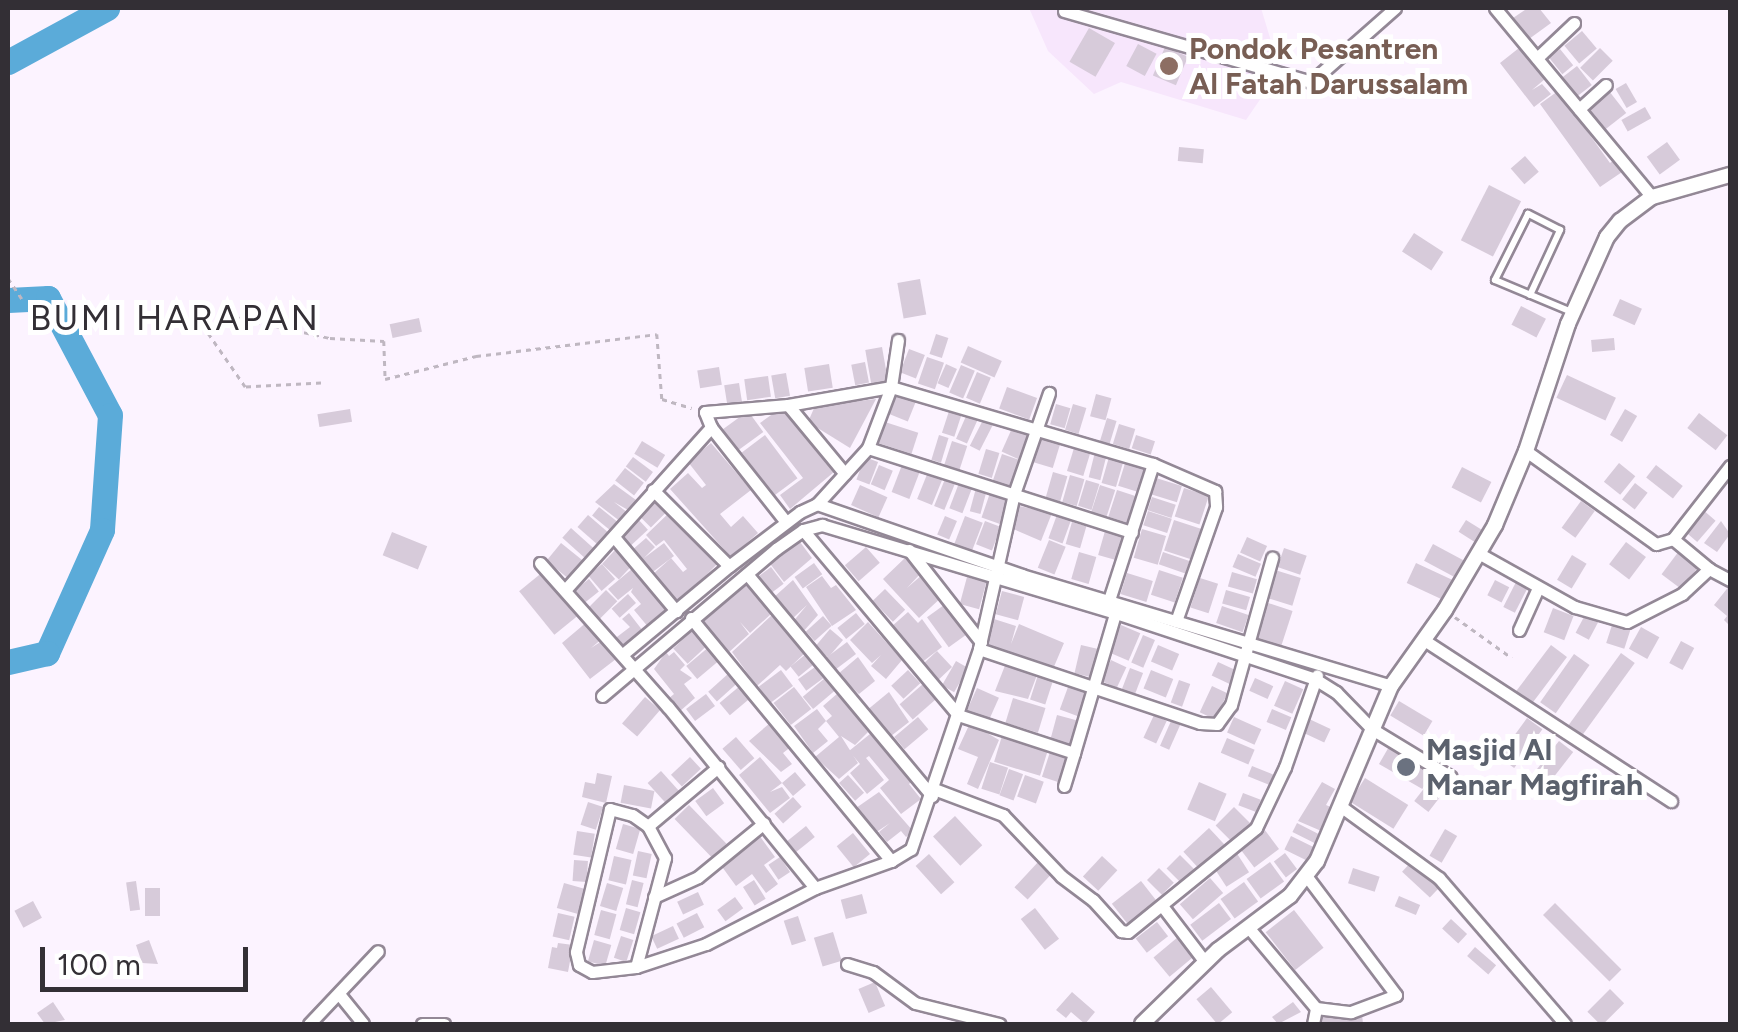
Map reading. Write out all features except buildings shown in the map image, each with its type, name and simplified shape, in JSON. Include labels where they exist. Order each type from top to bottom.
[{"type":"street","points":[[1064,11],[1311,82],[1395,8]]},
{"type":"street","points":[[1495,8],[1652,197]]},
{"type":"street","points":[[1537,58],[1574,23]]},
{"type":"street","points":[[1580,109],[1606,85]]},
{"type":"street","points":[[1142,1024],[1204,962],[1278,906],[1307,877],[1343,808],[1391,686],[1480,554],[1526,451],[1573,312],[1607,237],[1652,197],[1730,175]]},
{"type":"street","points":[[623,654],[729,566],[786,522],[817,504],[868,448],[892,387],[898,340]]},
{"type":"street","points":[[786,522],[711,427],[704,412],[788,405],[892,387],[1205,483],[1218,500],[1176,621]]},
{"type":"street","points":[[636,967],[664,858],[648,826],[610,809],[576,952],[579,966],[592,972],[636,967],[706,944],[814,888],[892,861],[911,849],[980,646],[1014,494],[1049,393]]},
{"type":"street","points":[[788,405],[845,474]]},
{"type":"street","points":[[565,590],[711,427]]},
{"type":"street","points":[[868,448],[1132,532]]},
{"type":"street","points":[[1526,451],[1645,540],[1662,544],[1674,539],[1730,466]]},
{"type":"street","points":[[1064,786],[1096,686],[1152,464]]},
{"type":"street","points":[[653,490],[729,566]]},
{"type":"street","points":[[817,504],[995,571]]},
{"type":"street","points":[[602,696],[803,530],[836,527],[1247,644],[1318,673],[1372,728],[1451,777]]},
{"type":"street","points":[[803,530],[958,715],[1074,753]]},
{"type":"street","points":[[614,538],[693,620],[892,861]]},
{"type":"street","points":[[1674,539],[1708,569],[1730,580]]},
{"type":"street","points":[[909,550],[980,646],[1200,723],[1217,724],[1231,704],[1272,558]]},
{"type":"street","points":[[1480,554],[1538,588],[1600,617],[1627,622],[1682,594],[1708,569]]},
{"type":"street","points":[[540,563],[634,667],[814,888]]},
{"type":"street","points":[[747,574],[933,793],[1003,815],[1121,931],[1133,930],[1256,828],[1284,767],[1318,673]]},
{"type":"street","points":[[1518,630],[1538,588]]},
{"type":"street","points":[[1115,605],[1245,659],[1391,686]]},
{"type":"street","points":[[1424,640],[1671,801]]},
{"type":"street","points":[[648,826],[718,768]]},
{"type":"street","points":[[1343,808],[1439,878],[1565,1024]]},
{"type":"street","points":[[654,898],[698,876],[764,823]]},
{"type":"street","points":[[1248,928],[1316,1008],[1352,1012],[1396,995],[1307,877]]},
{"type":"street","points":[[1162,907],[1204,962]]},
{"type":"street","points":[[310,1024],[378,951]]},
{"type":"street","points":[[847,964],[873,972],[916,1003],[1000,1024]]},
{"type":"street","points":[[339,994],[357,1023]]},
{"type":"street","points":[[1313,1024],[1316,1008]]},
{"type":"street","points":[[422,1024],[444,1024]]},
{"type":"lane","points":[[1530,295],[1560,230],[1528,214],[1496,280],[1530,295],[1573,312]]},
{"type":"path","points":[[8,278],[22,299]]},
{"type":"path","points":[[321,383],[245,387],[198,319],[226,314],[330,338],[384,341],[385,380],[476,356],[658,334],[662,399],[704,412]]},
{"type":"path","points":[[1445,610],[1512,658]]},
{"type":"shaded area","name":"Pondok Pesantren Al Fatah Darussalam","points":[[1029,8],[1261,8],[1274,51],[1272,82],[1246,120],[1121,82],[1094,94],[1048,51]]},
{"type":"waterway","points":[[8,62],[107,8]]},
{"type":"waterway","points":[[8,300],[48,298],[110,415],[102,530],[47,653],[8,662]]},
{"type":"place","name":"Pondok Pesantren Al Fatah Darussalam","points":[[1169,66]]},
{"type":"place","name":"Masjid Al Manar Magfirah","points":[[1406,767]]},
{"type":"district","name":"BUMI HARAPAN","points":[[175,318]]}]
